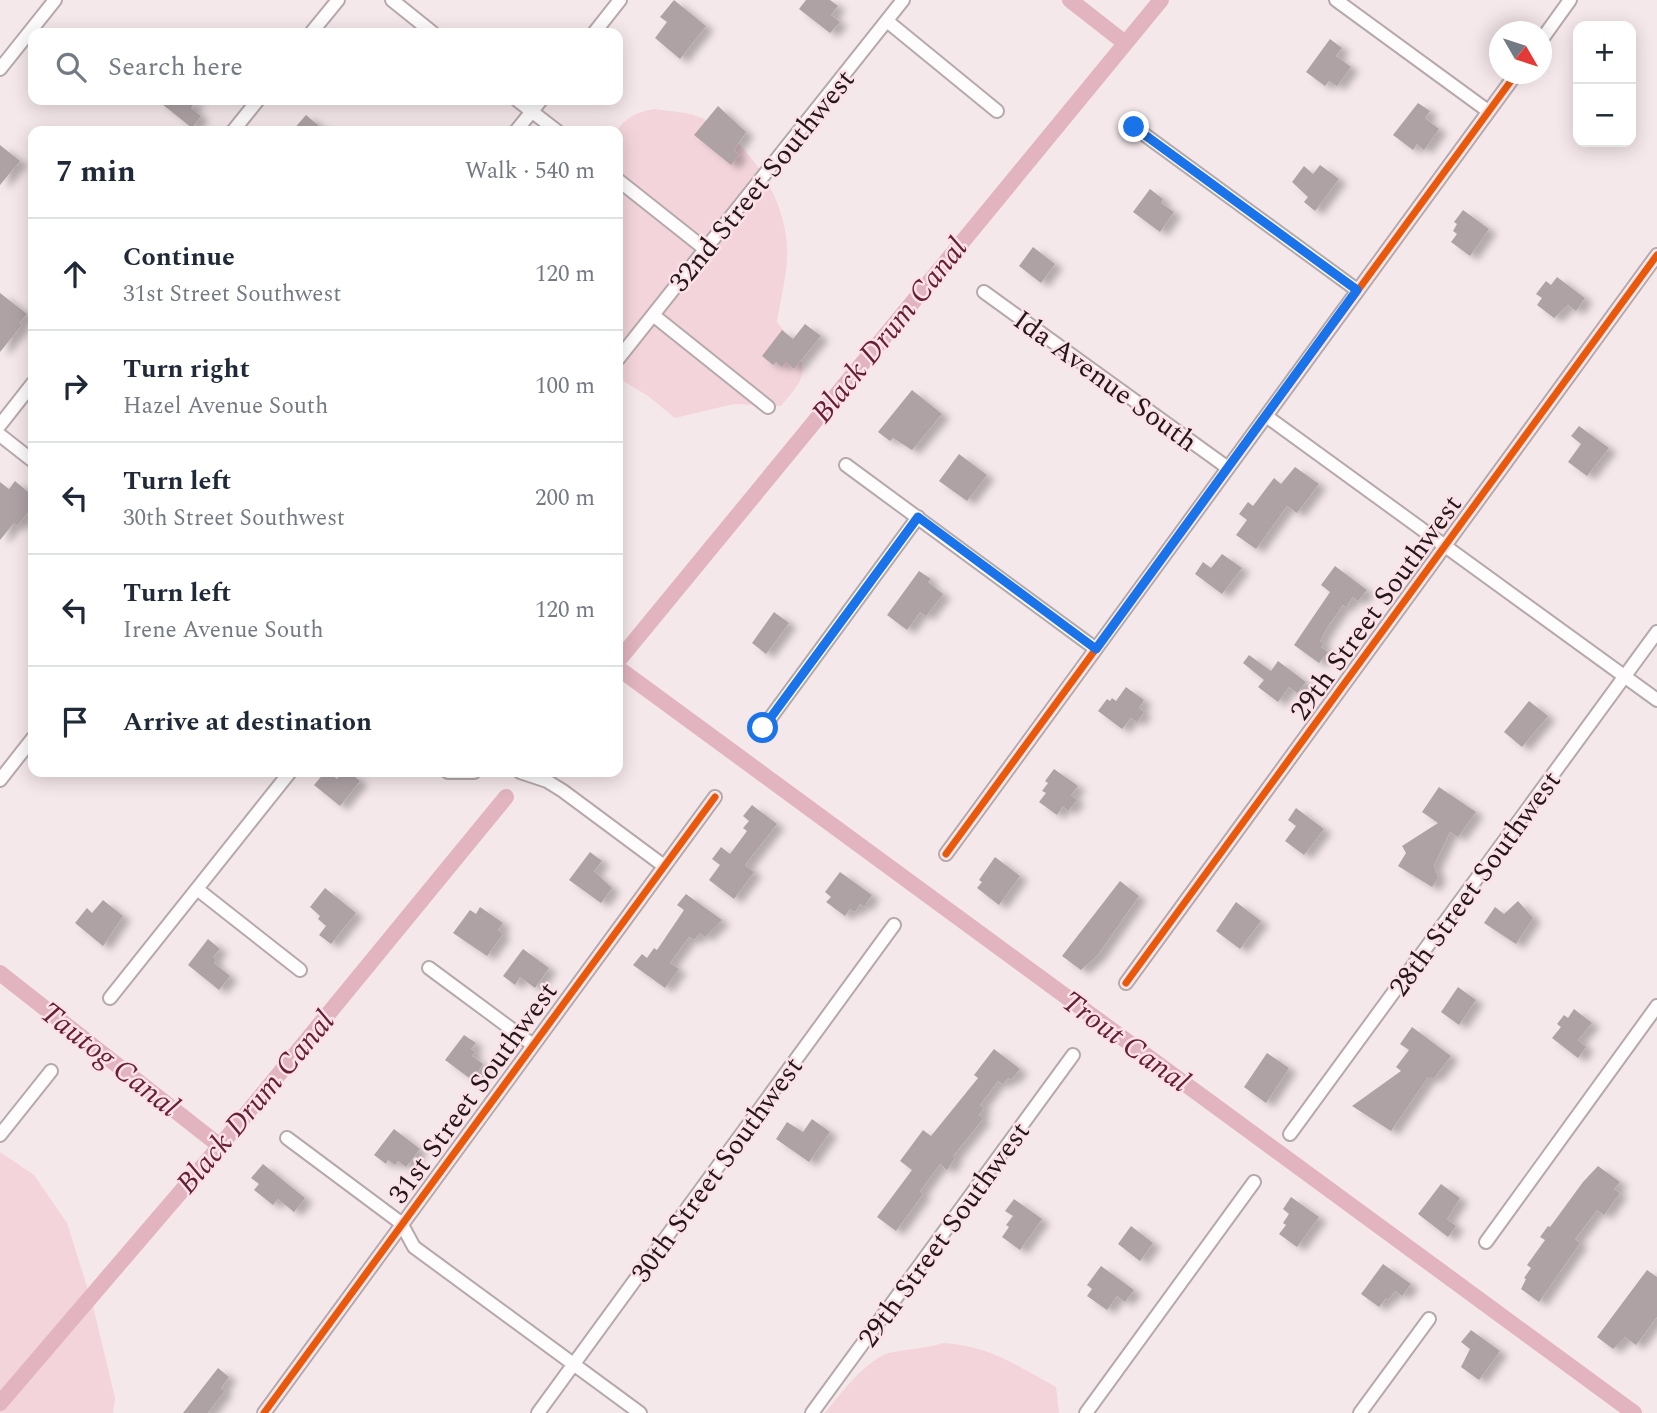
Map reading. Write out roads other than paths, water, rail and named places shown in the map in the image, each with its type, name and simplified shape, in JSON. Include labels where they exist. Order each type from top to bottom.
[{"type":"street","points":[[33,28],[55,0]]},
{"type":"street","points":[[315,28],[338,0]]},
{"type":"street","points":[[391,0],[427,28]]},
{"type":"street","points":[[597,28],[620,0]]},
{"type":"street","name":"32nd Street Southwest","points":[[623,353],[904,0]]},
{"type":"street","points":[[1336,0],[1489,111]]},
{"type":"street","points":[[1552,25],[1570,0]]},
{"type":"street","points":[[887,21],[997,111]]},
{"type":"street","points":[[0,69],[28,34]]},
{"type":"street","points":[[946,854],[1509,84]]},
{"type":"street","points":[[237,126],[254,105]]},
{"type":"street","points":[[523,105],[550,126]]},
{"type":"street","points":[[520,126],[536,105]]},
{"type":"street","points":[[1134,127],[1357,290]]},
{"type":"street","points":[[623,184],[705,249]]},
{"type":"street","name":"29th Street Southwest","points":[[1126,983],[1657,255]]},
{"type":"street","name":"Ida Avenue South","points":[[984,292],[1228,468]]},
{"type":"street","points":[[653,315],[768,407]]},
{"type":"street","points":[[0,425],[28,389]]},
{"type":"street","points":[[1266,416],[1657,700]]},
{"type":"street","points":[[0,435],[28,457]]},
{"type":"street","points":[[846,465],[1096,649]]},
{"type":"street","points":[[763,728],[918,517]]},
{"type":"street","name":"28th Street Southwest","points":[[1290,1133],[1657,632]]},
{"type":"street","points":[[0,779],[28,744]]},
{"type":"street","points":[[110,998],[286,777]]},
{"type":"street","points":[[535,777],[563,791],[664,866]]},
{"type":"street","name":"31st Street Southwest","points":[[264,1413],[715,797]]},
{"type":"street","points":[[197,889],[300,970]]},
{"type":"street","name":"30th Street Southwest","points":[[538,1413],[894,925]]},
{"type":"street","points":[[429,968],[533,1045]]},
{"type":"street","points":[[1486,1241],[1657,1006]]},
{"type":"street","name":"29th Street Southwest","points":[[812,1413],[1073,1055]]},
{"type":"street","points":[[0,1135],[51,1071]]},
{"type":"street","points":[[287,1138],[401,1223],[414,1247],[640,1413]]},
{"type":"street","points":[[1086,1413],[1254,1182]]},
{"type":"street","points":[[1360,1413],[1429,1319]]},
{"type":"waterway","points":[[1070,0],[1125,43]]},
{"type":"waterway","name":"Black Drum Canal","points":[[623,655],[1161,0]]},
{"type":"waterway","name":"Trout Canal","points":[[623,672],[1634,1413]]},
{"type":"waterway","name":"Black Drum Canal","points":[[0,1403],[220,1146],[506,797]]},
{"type":"waterway","name":"Tautog Canal","points":[[0,973],[220,1146]]}]
